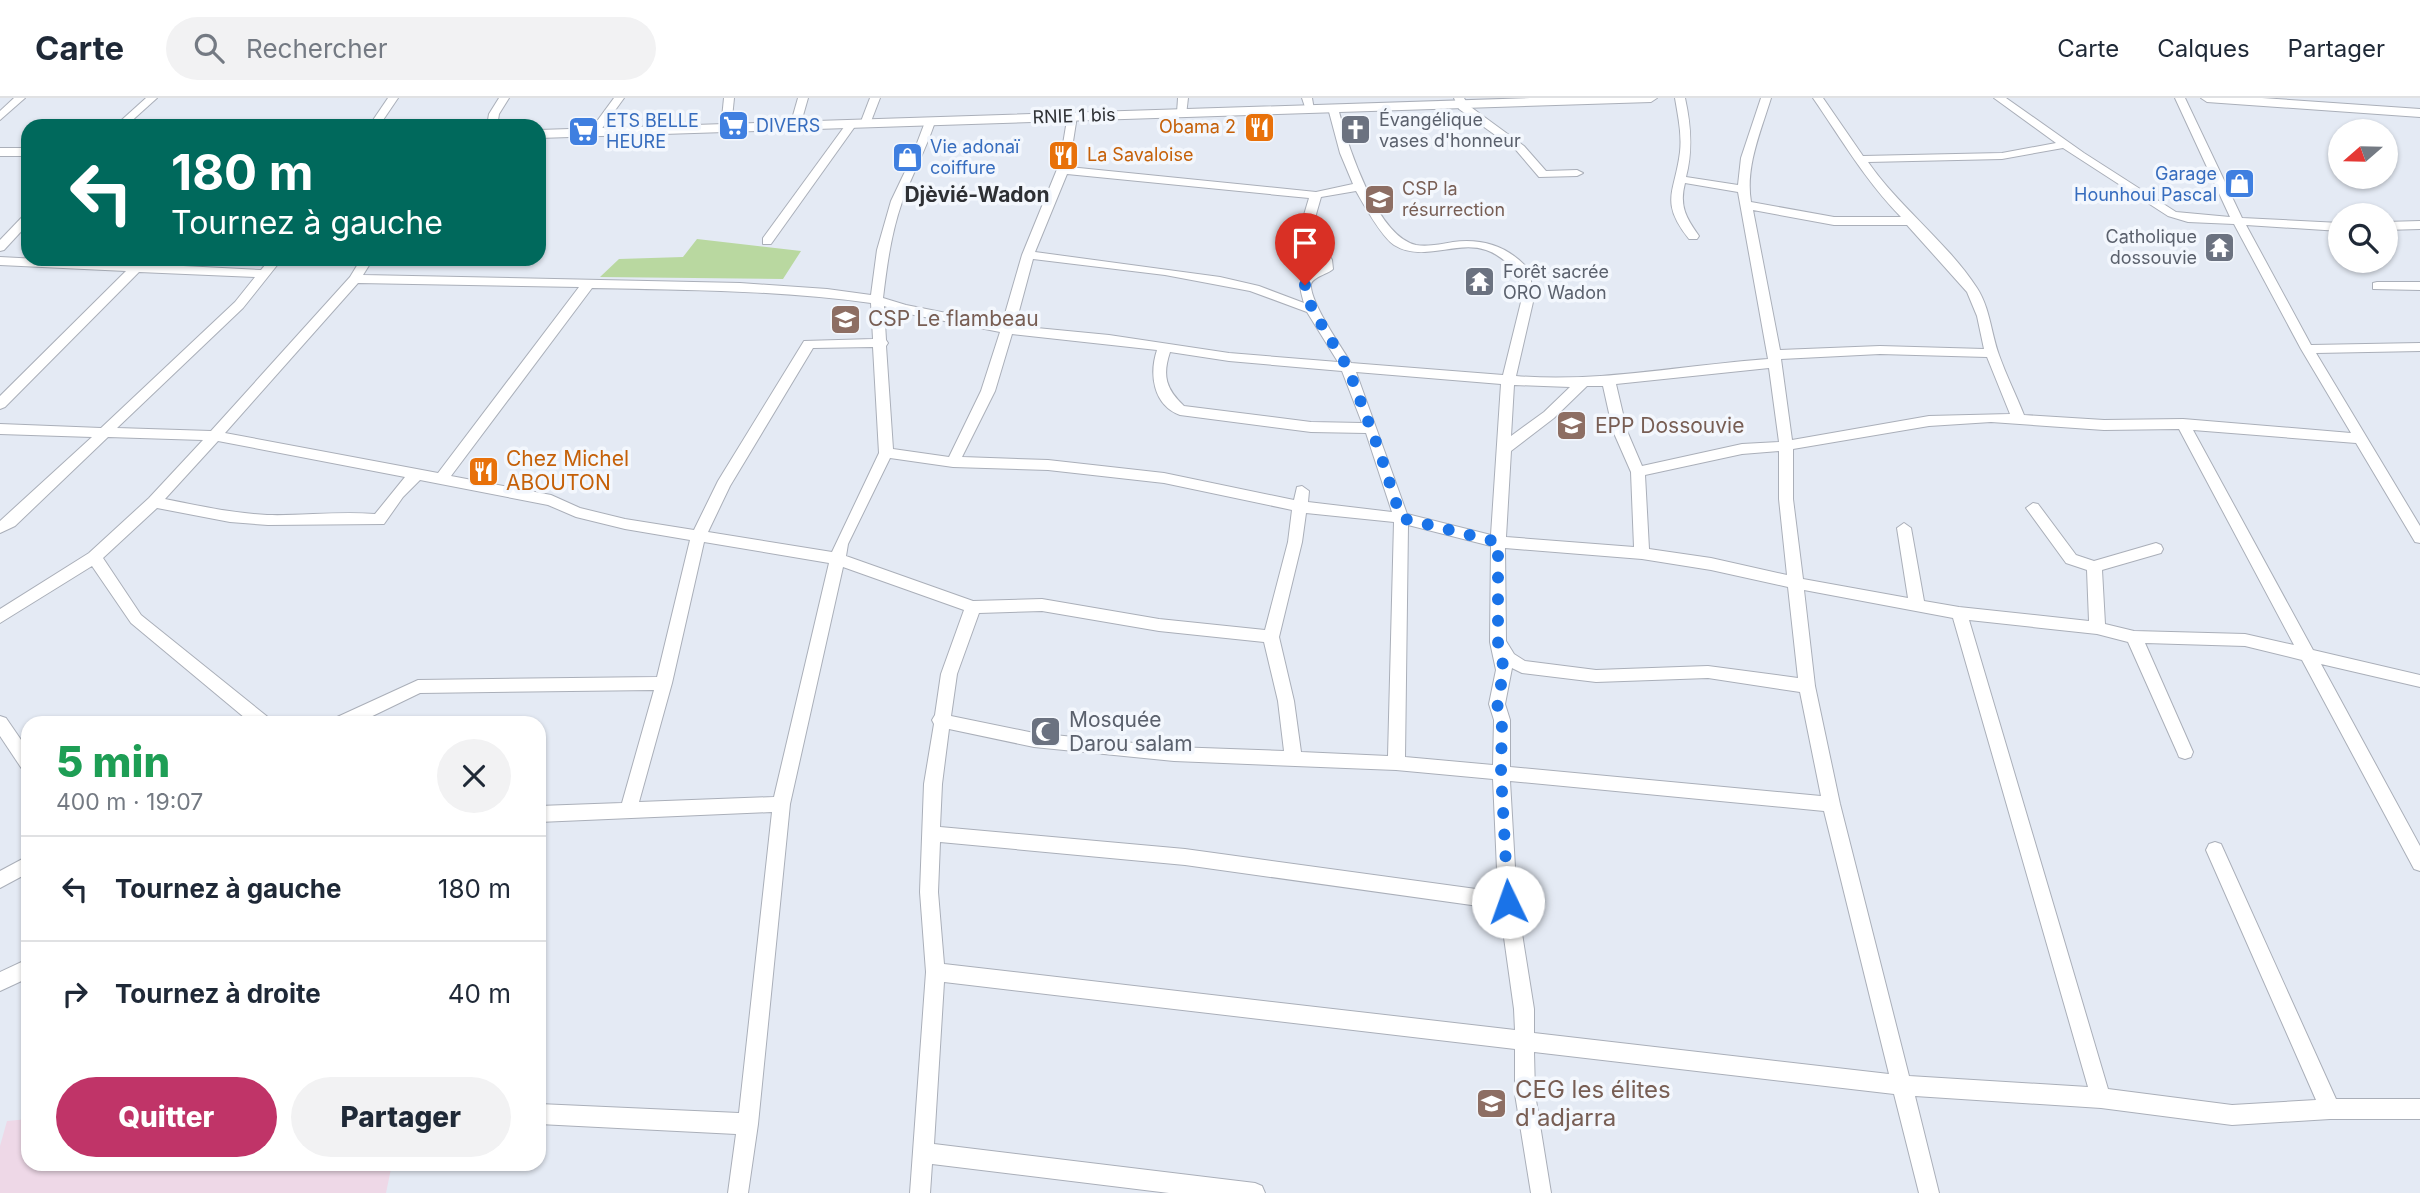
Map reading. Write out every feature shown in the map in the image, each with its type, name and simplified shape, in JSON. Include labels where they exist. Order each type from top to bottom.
[{"type":"main road","name":"RNIE 1 bis","points":[[546,134],[1182,113],[1308,103],[1333,108],[1460,101],[1651,98]]},
{"type":"main road","points":[[2207,98],[2420,113]]},
{"type":"main road","points":[[0,152],[21,152]]},
{"type":"street","points":[[0,117],[20,98]]},
{"type":"street","points":[[128,119],[152,98]]},
{"type":"street","points":[[379,119],[393,98]]},
{"type":"street","points":[[493,119],[503,98]]},
{"type":"street","points":[[594,132],[619,98]]},
{"type":"street","points":[[726,128],[729,98]]},
{"type":"street","points":[[795,126],[803,98]]},
{"type":"street","points":[[767,241],[858,124],[875,98]]},
{"type":"street","points":[[1182,113],[1183,98]]},
{"type":"street","points":[[1680,98],[1686,141],[1674,193],[1675,210],[1693,236]]},
{"type":"street","points":[[1766,98],[1747,158],[1745,197],[1775,359],[1786,445],[1787,499],[1807,686],[1831,804],[1929,1193]]},
{"type":"street","points":[[1818,98],[1882,192],[1957,270],[1973,291],[2018,417]]},
{"type":"street","points":[[1999,98],[2064,145],[2172,214],[2188,218],[2328,226]]},
{"type":"street","points":[[2180,98],[2238,221],[2307,349],[2419,533]]},
{"type":"street","points":[[1460,101],[1520,148],[1543,175],[1577,173]]},
{"type":"street","points":[[1333,108],[1358,187],[1398,242],[1422,247],[1459,244],[1491,247],[1504,252],[1524,271],[1527,302],[1508,381],[1502,450],[1498,642],[1504,670],[1497,704],[1502,720],[1501,773],[1508,902],[1524,1009],[1525,1094],[1541,1193]]},
{"type":"street","points":[[953,462],[988,391],[1028,255],[1063,170],[1072,116]]},
{"type":"street","points":[[738,1193],[748,1125],[781,804],[838,559],[848,526],[886,453],[882,343],[877,300],[883,250],[897,201],[917,159],[930,122]]},
{"type":"street","points":[[1858,159],[2002,156],[2064,145]]},
{"type":"street","points":[[1063,170],[1316,195],[1358,187]]},
{"type":"street","points":[[1679,179],[1834,221],[1910,221]]},
{"type":"street","points":[[1316,195],[1307,225],[1326,260],[1327,269],[1304,281],[1312,309],[1348,368],[1401,518],[1396,763]]},
{"type":"street","points":[[0,247],[21,224]]},
{"type":"street","points":[[2398,226],[2420,225]]},
{"type":"street","points":[[1028,255],[1187,275],[1249,287],[1312,309]]},
{"type":"street","points":[[0,261],[21,261]]},
{"type":"street","points":[[0,404],[138,266]]},
{"type":"street","points":[[175,266],[264,274]]},
{"type":"street","points":[[0,528],[10,522],[239,305],[270,266]]},
{"type":"street","points":[[0,617],[94,557],[154,502],[355,279],[363,266]]},
{"type":"street","points":[[355,279],[740,287],[877,300],[904,309],[1007,329],[1229,357],[1508,381],[1609,381],[1775,359],[1911,349],[1993,353]]},
{"type":"street","points":[[441,480],[588,284]]},
{"type":"street","points":[[2377,286],[2420,286]]},
{"type":"street","points":[[1276,298],[1307,292]]},
{"type":"street","points":[[629,808],[664,683],[698,537],[723,485],[809,344],[882,343]]},
{"type":"street","points":[[1165,347],[1157,368],[1158,382],[1166,397],[1180,410],[1311,427],[1371,428]]},
{"type":"street","points":[[2307,349],[2420,347]]},
{"type":"street","points":[[1609,381],[1620,431],[1638,472],[1642,554]]},
{"type":"street","points":[[1502,450],[1549,415],[1582,383]]},
{"type":"street","points":[[1638,472],[1742,449],[1786,445],[1929,421],[2018,417],[2104,425],[2183,424],[2360,439]]},
{"type":"street","points":[[2183,424],[2420,863]]},
{"type":"street","points":[[0,429],[215,436],[551,500],[576,512],[698,537],[838,559],[973,607],[1042,605],[1159,625],[1271,637]]},
{"type":"street","points":[[886,453],[953,462],[1048,465],[1164,478],[1401,518],[1498,542],[1642,554],[1732,568],[1795,583],[1959,613],[2097,628],[2134,637],[2245,640],[2306,652],[2420,681]]},
{"type":"street","points":[[154,502],[230,517],[268,520],[347,517],[379,520],[398,493],[416,475]]},
{"type":"street","points":[[1293,759],[1286,701],[1271,637],[1279,612],[1301,499]]},
{"type":"street","points":[[2033,508],[2071,559],[2094,567],[2156,549]]},
{"type":"street","points":[[1904,528],[1917,604]]},
{"type":"street","points":[[94,557],[136,619],[254,716]]},
{"type":"street","points":[[2094,567],[2097,628]]},
{"type":"street","points":[[920,1193],[935,972],[929,892],[933,785],[948,674],[973,607]]},
{"type":"street","points":[[1959,613],[1993,743],[2047,913],[2101,1098]]},
{"type":"street","points":[[2134,637],[2185,752]]},
{"type":"street","points":[[1498,642],[1508,658],[1522,667],[1596,676],[1708,673],[1807,686]]},
{"type":"street","points":[[356,716],[418,687],[664,683]]},
{"type":"street","points":[[940,720],[1034,740],[1174,754],[1396,763],[1831,804]]},
{"type":"street","points":[[0,723],[21,754]]},
{"type":"street","points":[[546,814],[629,808],[781,804]]},
{"type":"street","points":[[932,834],[1185,857],[1508,902]]},
{"type":"street","points":[[2215,850],[2330,1109]]},
{"type":"street","points":[[0,880],[21,868]]},
{"type":"street","points":[[0,982],[21,972]]},
{"type":"street","points":[[935,972],[1900,1084],[2101,1098],[2232,1115],[2330,1109],[2420,1109]]},
{"type":"street","points":[[546,1115],[748,1125]]},
{"type":"street","points":[[923,1153],[1255,1193]]},
{"type":"shaded area","points":[[21,1120],[21,1171],[391,1171],[386,1193],[0,1193],[0,1146],[7,1121]]},
{"type":"green space","points":[[697,239],[801,251],[783,279],[600,277],[619,259],[683,257]]},
{"type":"place","name":"DIVERS","points":[[733,126]]},
{"type":"place","name":"Obama 2","points":[[1259,127]]},
{"type":"place","name":"Évangélique vases d'honneur","points":[[1356,130]]},
{"type":"place","name":"ETS BELLE HEURE","points":[[583,131]]},
{"type":"place","name":"La Savaloise","points":[[1064,155]]},
{"type":"place","name":"Vie adonaï coiffure","points":[[907,157]]},
{"type":"place","name":"Garage Hounhoui Pascal","points":[[2240,184]]},
{"type":"place","name":"CSP la résurrection","points":[[1379,199]]},
{"type":"place","name":"Catholique dossouvie","points":[[2220,247]]},
{"type":"place","name":"Forêt sacrée ORO Wadon","points":[[1480,282]]},
{"type":"place","name":"CSP Le flambeau","points":[[845,319]]},
{"type":"place","name":"EPP Dossouvie","points":[[1572,426]]},
{"type":"place","name":"Chez Michel ABOUTON","points":[[483,471]]},
{"type":"place","name":"Mosquée Darou salam","points":[[1046,732]]},
{"type":"place","name":"CEG les élites d'adjarra","points":[[1492,1104]]},
{"type":"district","name":"Djèvié-Wadon","points":[[977,195]]},
{"type":"route","points":[[1305,285],[1312,309],[1348,368],[1401,518],[1498,542],[1498,642],[1504,670],[1497,704],[1502,720],[1501,773],[1508,902]]}]
